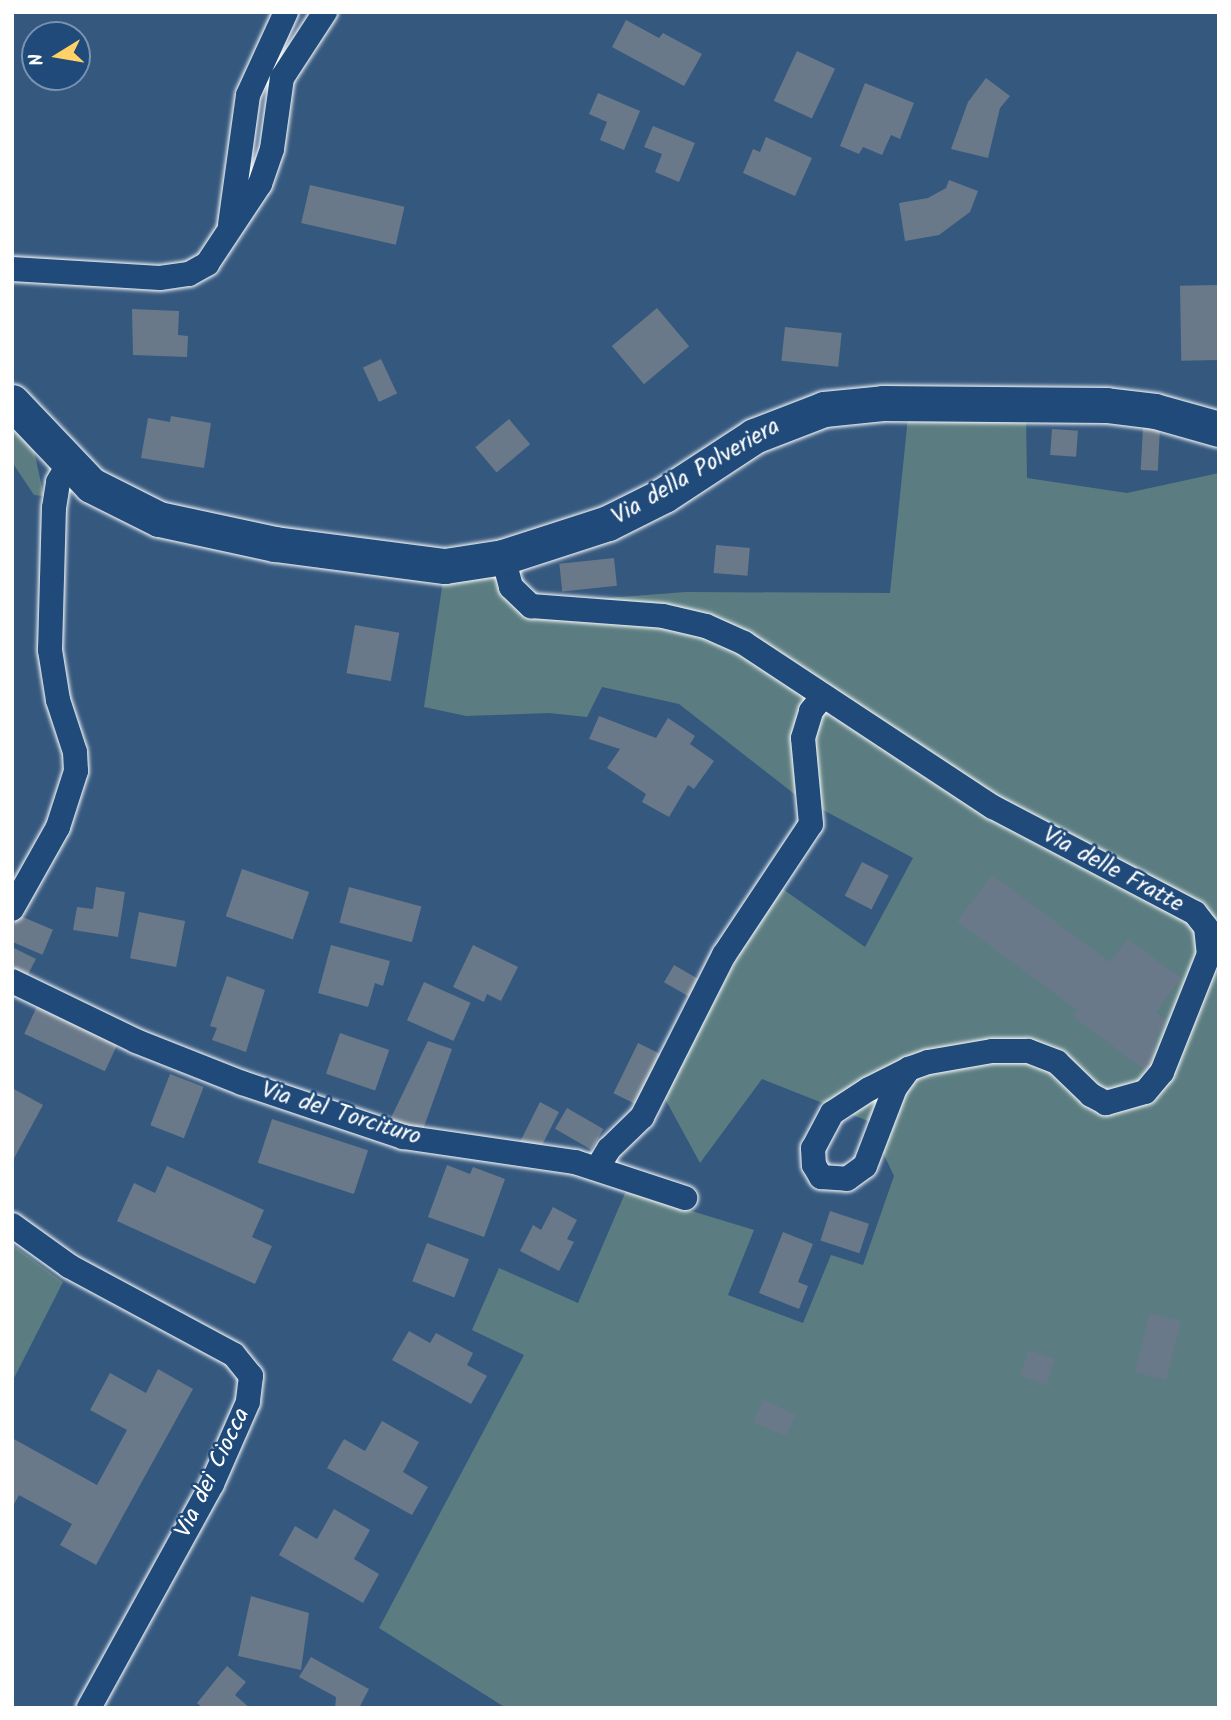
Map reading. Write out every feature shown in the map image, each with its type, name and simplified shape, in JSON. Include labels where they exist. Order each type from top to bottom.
[{"type":"main road","name":"Via della Polveriera","points":[[12,402],[68,465],[91,485],[131,508],[216,533],[429,565],[462,565],[503,557],[608,523],[664,495],[776,425],[834,408],[883,403],[1106,405],[1155,411],[1219,429]]},
{"type":"street","points":[[212,259],[233,213],[251,84],[286,12]]},
{"type":"street","points":[[12,269],[160,278],[189,274],[212,259],[260,184],[272,149],[282,78],[296,50],[325,12]]},
{"type":"street","points":[[12,909],[58,827],[76,771],[75,752],[58,700],[50,650],[54,508],[58,482],[68,465]]},
{"type":"street","name":"Via delle Fratte","points":[[503,557],[511,587],[531,606],[637,612],[706,626],[744,643],[993,807],[1195,913],[1209,935],[1209,954],[1162,1072],[1145,1092],[1129,1100],[1098,1100],[1058,1062],[1028,1051],[992,1051],[909,1069],[847,1101],[824,1122],[813,1148],[821,1177],[847,1179],[865,1166],[895,1088],[909,1069]]},
{"type":"street","points":[[598,1167],[609,1149],[642,1117],[707,996],[724,955],[811,824],[803,738],[811,711],[823,695]]},
{"type":"street","name":"Via del Torcituro","points":[[12,981],[124,1035],[230,1079],[404,1137],[475,1144],[598,1167],[685,1198]]},
{"type":"street","name":"Via dei Ciocca","points":[[12,1225],[69,1266],[234,1354],[251,1376],[248,1402],[212,1484],[89,1708]]},
{"type":"green space","points":[[1026,416],[1027,478],[1127,493],[1219,473],[1219,1708],[506,1708],[379,1628],[524,1355],[472,1330],[499,1268],[578,1303],[626,1191],[754,1230],[728,1295],[803,1323],[831,1255],[863,1265],[894,1176],[868,1121],[762,1079],[700,1163],[663,1095],[777,885],[865,947],[913,858],[797,796],[679,704],[602,687],[587,717],[549,713],[466,716],[424,707],[444,574],[493,569],[515,605],[686,592],[890,593],[908,417]]},
{"type":"green space","points":[[12,425],[34,451],[44,496],[34,495],[12,462]]},
{"type":"green space","points":[[12,1244],[63,1282],[12,1382]]},
{"type":"building","points":[[626,20],[659,38],[663,33],[702,54],[684,86],[612,47]]},
{"type":"building","points":[[797,51],[835,69],[812,119],[774,101]]},
{"type":"building","points":[[986,78],[1010,96],[1000,108],[988,158],[951,149],[968,102]]},
{"type":"building","points":[[865,83],[914,103],[900,139],[891,135],[882,155],[863,147],[859,154],[840,146]]},
{"type":"building","points":[[598,93],[640,111],[624,150],[600,140],[607,122],[589,114]]},
{"type":"building","points":[[653,126],[695,143],[679,182],[655,172],[662,154],[644,147]]},
{"type":"building","points":[[766,137],[812,158],[795,196],[743,173],[753,149],[760,152]]},
{"type":"building","points":[[949,180],[978,191],[970,212],[939,235],[905,241],[899,203],[928,198],[946,188]]},
{"type":"building","points":[[310,185],[405,207],[396,245],[301,223]]},
{"type":"building","points":[[1218,285],[1219,360],[1181,361],[1180,286]]},
{"type":"building","points":[[657,308],[689,346],[644,384],[612,346]]},
{"type":"building","points":[[132,309],[179,311],[178,335],[188,336],[187,357],[133,355]]},
{"type":"building","points":[[785,327],[842,333],[838,367],[781,361]]},
{"type":"building","points":[[381,359],[397,393],[379,402],[363,367]]},
{"type":"building","points":[[171,416],[211,423],[204,468],[141,458],[148,418],[170,422]]},
{"type":"building","points":[[509,419],[530,444],[497,473],[475,447]]},
{"type":"building","points":[[1143,427],[1160,428],[1158,471],[1141,470]]},
{"type":"building","points":[[1052,429],[1078,431],[1076,457],[1050,455]]},
{"type":"building","points":[[716,545],[750,548],[747,576],[714,573]]},
{"type":"building","points":[[614,558],[617,586],[562,592],[559,564]]},
{"type":"building","points":[[355,625],[399,633],[391,681],[346,673]]},
{"type":"building","points":[[599,716],[656,738],[668,718],[695,736],[690,744],[714,761],[694,789],[688,785],[669,817],[642,802],[646,794],[607,768],[620,749],[589,739]]},
{"type":"building","points":[[862,862],[889,876],[871,909],[845,896]]},
{"type":"building","points":[[242,869],[309,892],[293,939],[226,916]]},
{"type":"building","points":[[992,875],[1110,962],[1128,939],[1181,978],[1156,1012],[1167,1021],[1156,1036],[1149,1073],[1072,1016],[1077,1010],[957,921]]},
{"type":"building","points":[[96,887],[125,892],[118,937],[73,930],[77,907],[93,909]]},
{"type":"building","points":[[349,887],[421,906],[412,942],[339,923]]},
{"type":"building","points":[[139,912],[185,921],[176,967],[130,958]]},
{"type":"building","points":[[18,915],[53,930],[42,955],[12,942],[12,929]]},
{"type":"building","points":[[331,945],[390,961],[383,986],[375,983],[368,1007],[318,993]]},
{"type":"building","points":[[473,945],[518,967],[501,1001],[487,994],[484,1002],[453,987]]},
{"type":"building","points":[[12,947],[36,959],[25,980],[12,973]]},
{"type":"building","points":[[674,965],[703,982],[693,999],[664,982]]},
{"type":"building","points":[[227,976],[265,990],[246,1052],[212,1040],[217,1028],[210,1026]]},
{"type":"building","points":[[424,982],[471,1003],[454,1041],[407,1020]]},
{"type":"building","points":[[39,1002],[120,1040],[105,1071],[24,1034]]},
{"type":"building","points":[[340,1033],[389,1050],[375,1091],[326,1074]]},
{"type":"building","points":[[428,1041],[452,1049],[422,1132],[388,1124]]},
{"type":"building","points":[[638,1043],[665,1056],[640,1106],[613,1093]]},
{"type":"building","points":[[170,1074],[204,1087],[184,1138],[150,1125]]},
{"type":"building","points":[[12,1088],[43,1105],[12,1162]]},
{"type":"building","points":[[540,1102],[559,1112],[541,1147],[519,1144]]},
{"type":"building","points":[[567,1108],[603,1129],[591,1150],[555,1129]]},
{"type":"building","points":[[272,1119],[368,1150],[354,1194],[258,1163]]},
{"type":"building","points":[[447,1165],[470,1174],[473,1167],[505,1179],[484,1237],[428,1217]]},
{"type":"building","points":[[167,1166],[264,1210],[252,1237],[272,1246],[255,1284],[117,1221],[134,1183],[155,1193]]},
{"type":"building","points":[[553,1207],[577,1220],[567,1239],[574,1242],[559,1271],[520,1251],[533,1225],[541,1230]]},
{"type":"building","points":[[830,1211],[869,1224],[859,1253],[820,1240]]},
{"type":"building","points":[[783,1232],[813,1244],[798,1282],[808,1286],[799,1309],[759,1293]]},
{"type":"building","points":[[427,1243],[469,1259],[454,1297],[412,1281]]},
{"type":"building","points":[[1150,1313],[1181,1321],[1166,1380],[1135,1372]]},
{"type":"building","points":[[409,1331],[430,1343],[436,1333],[473,1353],[467,1365],[487,1376],[471,1404],[392,1360]]},
{"type":"building","points":[[1029,1350],[1055,1359],[1047,1385],[1020,1376]]},
{"type":"building","points":[[158,1369],[193,1389],[96,1565],[60,1545],[72,1524],[19,1495],[12,1508],[12,1438],[97,1485],[127,1430],[90,1410],[110,1373],[146,1393]]},
{"type":"building","points":[[763,1400],[796,1415],[786,1437],[753,1422]]},
{"type":"building","points":[[382,1421],[419,1442],[403,1472],[428,1487],[412,1515],[327,1468],[344,1439],[365,1451]]},
{"type":"building","points":[[334,1509],[370,1530],[354,1559],[379,1574],[363,1603],[279,1555],[295,1526],[317,1539]]},
{"type":"building","points":[[251,1596],[309,1613],[301,1670],[238,1656]]},
{"type":"building","points":[[311,1657],[369,1689],[359,1708],[335,1708],[336,1697],[299,1677]]},
{"type":"building","points":[[227,1666],[246,1682],[235,1695],[250,1708],[203,1708],[197,1703]]}]
